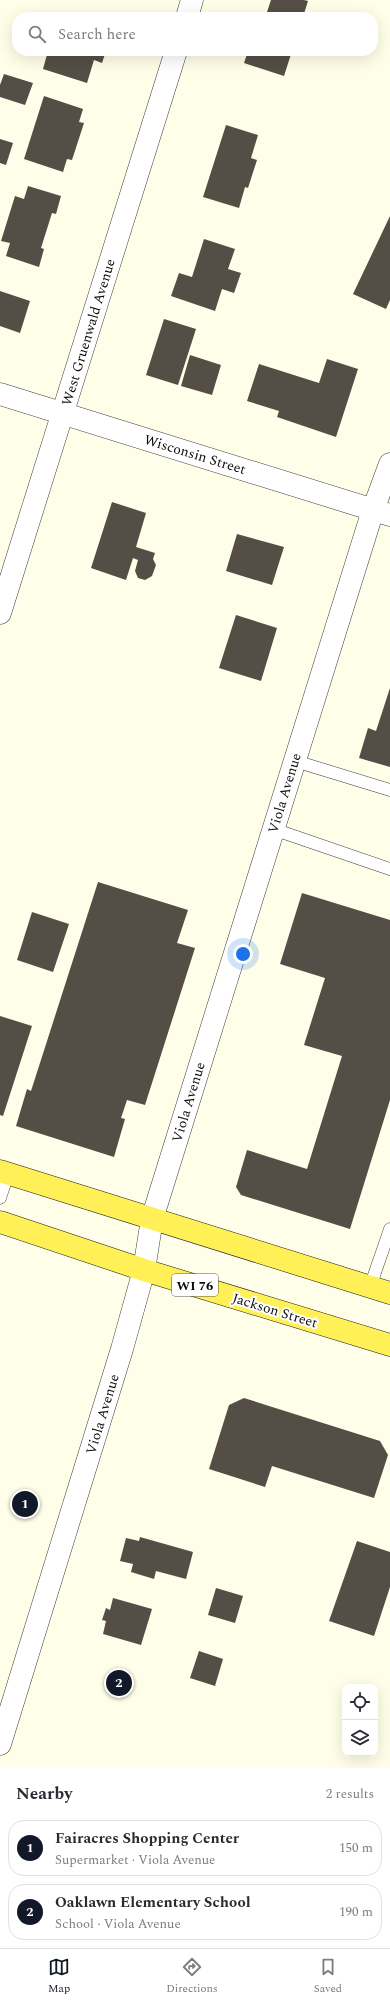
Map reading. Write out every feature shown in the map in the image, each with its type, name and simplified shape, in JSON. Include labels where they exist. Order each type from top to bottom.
[{"type":"main road","points":[[4,1173],[390,1294]]},
{"type":"main road","name":"Jackson Street","points":[[0,1222],[144,1270],[390,1345]]},
{"type":"street","points":[[188,12],[192,0]]},
{"type":"street","name":"West Gruenwald Avenue","points":[[0,613],[174,56]]},
{"type":"street","name":"Wisconsin Street","points":[[0,394],[381,512]]},
{"type":"street","name":"Viola Avenue","points":[[0,1744],[122,1349],[144,1270],[152,1219],[295,760],[381,512],[390,464]]},
{"type":"lane","points":[[295,760],[390,790]]},
{"type":"lane","points":[[273,829],[390,869]]},
{"type":"lane","points":[[0,1198],[4,1173]]},
{"type":"lane","points":[[370,1287],[390,1229]]},
{"type":"building","points":[[271,0],[308,1],[305,12],[267,12]]},
{"type":"building","points":[[47,56],[104,56],[102,63],[94,60],[87,83],[43,69]]},
{"type":"building","points":[[246,56],[290,56],[284,76],[244,63]]},
{"type":"building","points":[[4,74],[33,83],[25,105],[0,97],[0,85]]},
{"type":"building","points":[[44,96],[83,109],[79,122],[84,123],[72,160],[67,159],[63,172],[24,159]]},
{"type":"building","points":[[226,125],[258,135],[251,158],[257,160],[248,188],[245,187],[239,208],[203,197]]},
{"type":"building","points":[[0,139],[13,143],[6,165],[0,163]]},
{"type":"building","points":[[28,186],[61,196],[56,214],[52,213],[41,248],[44,249],[39,267],[6,256],[10,243],[1,241],[15,196],[24,199]]},
{"type":"building","points":[[390,216],[390,300],[386,309],[353,294]]},
{"type":"building","points":[[204,239],[235,249],[228,269],[241,273],[234,293],[222,289],[215,311],[171,296],[179,273],[192,277]]},
{"type":"building","points":[[0,291],[30,301],[20,333],[0,326]]},
{"type":"building","points":[[164,319],[196,329],[178,385],[146,375]]},
{"type":"building","points":[[190,355],[221,365],[212,395],[181,386]]},
{"type":"building","points":[[327,359],[358,369],[336,437],[277,417],[279,411],[247,401],[259,364],[319,383]]},
{"type":"building","points":[[112,502],[146,513],[136,547],[155,553],[153,559],[156,565],[152,576],[145,580],[138,578],[135,571],[138,560],[133,558],[126,580],[91,568]]},
{"type":"building","points":[[237,534],[284,547],[272,585],[226,571]]},
{"type":"building","points":[[236,615],[277,628],[261,681],[219,668]]},
{"type":"building","points":[[390,688],[390,767],[359,758],[368,728],[376,731]]},
{"type":"building","points":[[98,882],[188,910],[177,943],[195,948],[145,1105],[127,1100],[121,1118],[125,1119],[114,1157],[16,1126],[27,1089],[31,1091]]},
{"type":"building","points":[[302,893],[390,920],[390,1100],[350,1229],[241,1195],[236,1187],[247,1150],[307,1169],[342,1056],[304,1045],[325,978],[280,964]]},
{"type":"building","points":[[32,912],[69,924],[53,972],[17,960]]},
{"type":"building","points":[[0,1016],[32,1026],[3,1116],[0,1115]]},
{"type":"building","points":[[244,1398],[380,1441],[388,1455],[374,1498],[272,1466],[265,1487],[209,1469],[229,1405]]},
{"type":"building","points":[[140,1537],[193,1552],[186,1579],[156,1571],[154,1579],[131,1572],[133,1564],[120,1561],[126,1538],[139,1541]]},
{"type":"building","points":[[357,1541],[390,1552],[390,1587],[374,1636],[329,1621]]},
{"type":"building","points":[[216,1588],[243,1596],[235,1623],[208,1615]]},
{"type":"building","points":[[113,1598],[152,1609],[141,1645],[103,1634],[106,1621],[102,1620],[106,1608],[110,1610]]},
{"type":"building","points":[[199,1651],[223,1659],[215,1686],[190,1678]]},
{"type":"place","name":"Fairacres Shopping Center","points":[[25,1504]]},
{"type":"place","name":"Oaklawn Elementary School","points":[[119,1683]]}]
